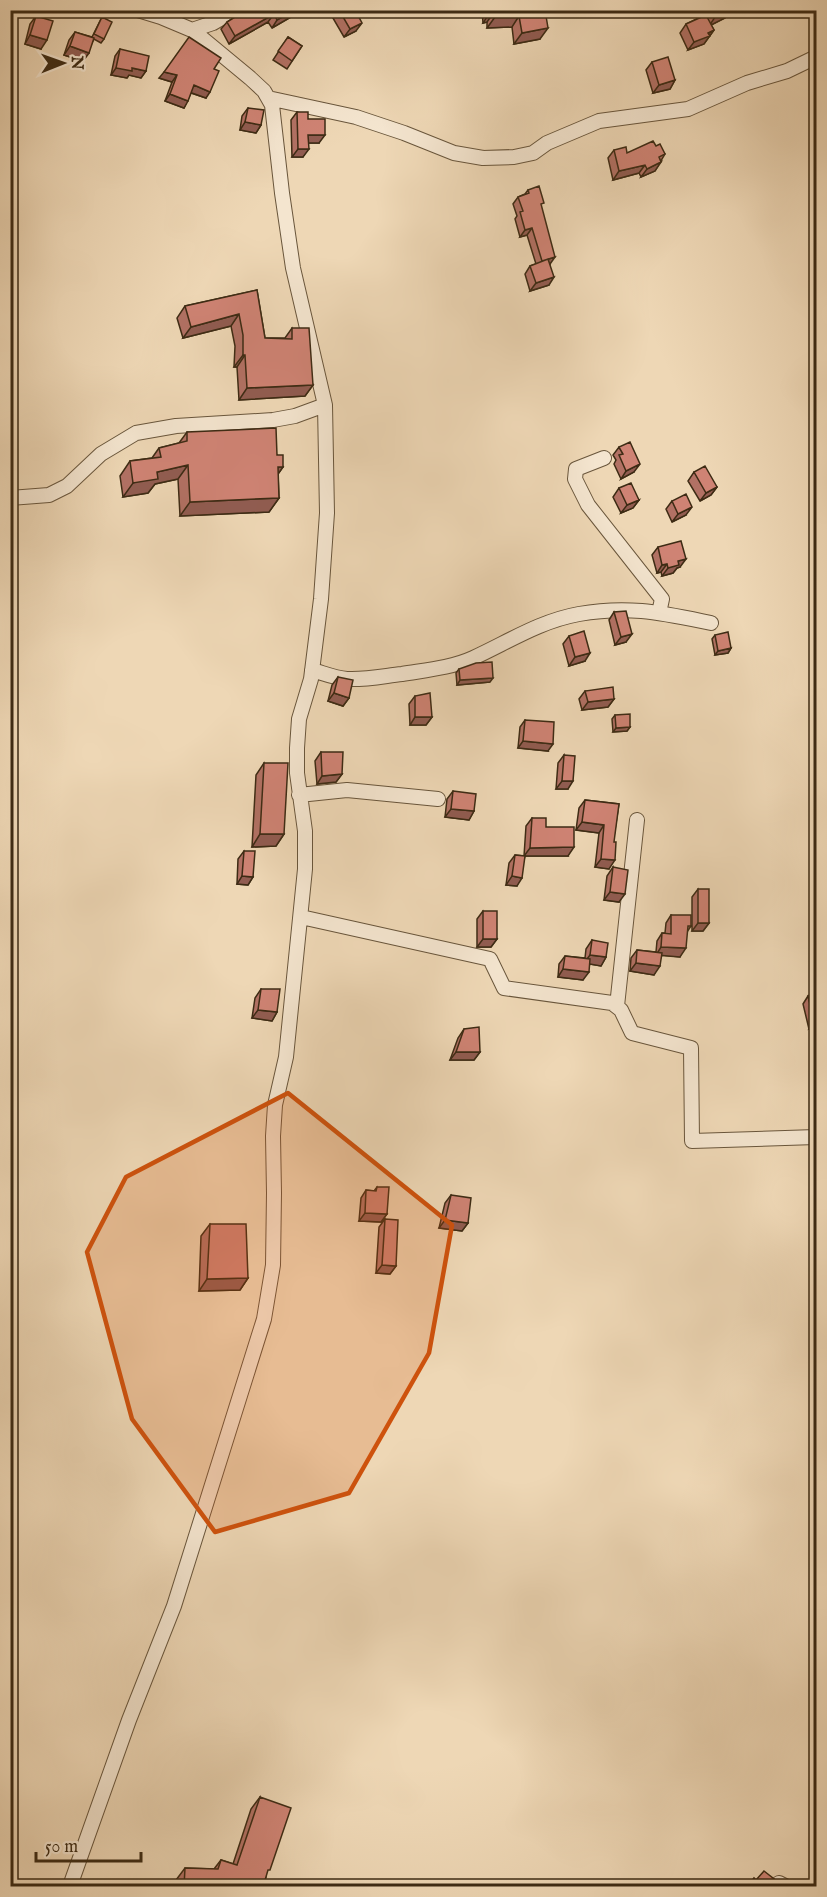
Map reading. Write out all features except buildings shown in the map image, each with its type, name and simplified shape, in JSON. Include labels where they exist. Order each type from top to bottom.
[{"type":"street","points":[[70,1887],[129,1720],[174,1606],[264,1319],[273,1265],[275,1105],[286,1057],[301,917],[305,831],[299,795],[297,748],[299,719],[312,670],[321,599],[327,513],[325,405],[293,268],[272,105],[264,91],[192,30],[138,10]]},
{"type":"street","points":[[192,30],[213,23],[235,10]]},
{"type":"street","points":[[268,98],[356,117],[454,153],[483,158],[506,158],[533,153],[548,143],[599,121],[688,109],[747,83],[797,67],[816,57]]},
{"type":"street","points":[[10,498],[49,495],[67,486],[101,454],[136,434],[176,426],[273,420],[295,416],[325,405]]},
{"type":"street","points":[[604,458],[576,469],[575,479],[588,505],[662,599],[659,613]]},
{"type":"street","points":[[312,670],[344,679],[365,679],[436,670],[472,659],[551,621],[578,614],[617,609],[646,610],[711,623]]},
{"type":"street","points":[[299,795],[347,790],[438,799]]},
{"type":"street","points":[[617,1006],[637,820]]},
{"type":"street","points":[[301,917],[490,959],[504,988],[612,1003],[621,1010],[632,1033],[691,1048],[692,1141],[816,1137]]},
{"type":"highlighted area","points":[[288,1093],[452,1225],[429,1353],[349,1493],[215,1532],[132,1419],[87,1252],[126,1177]]}]
